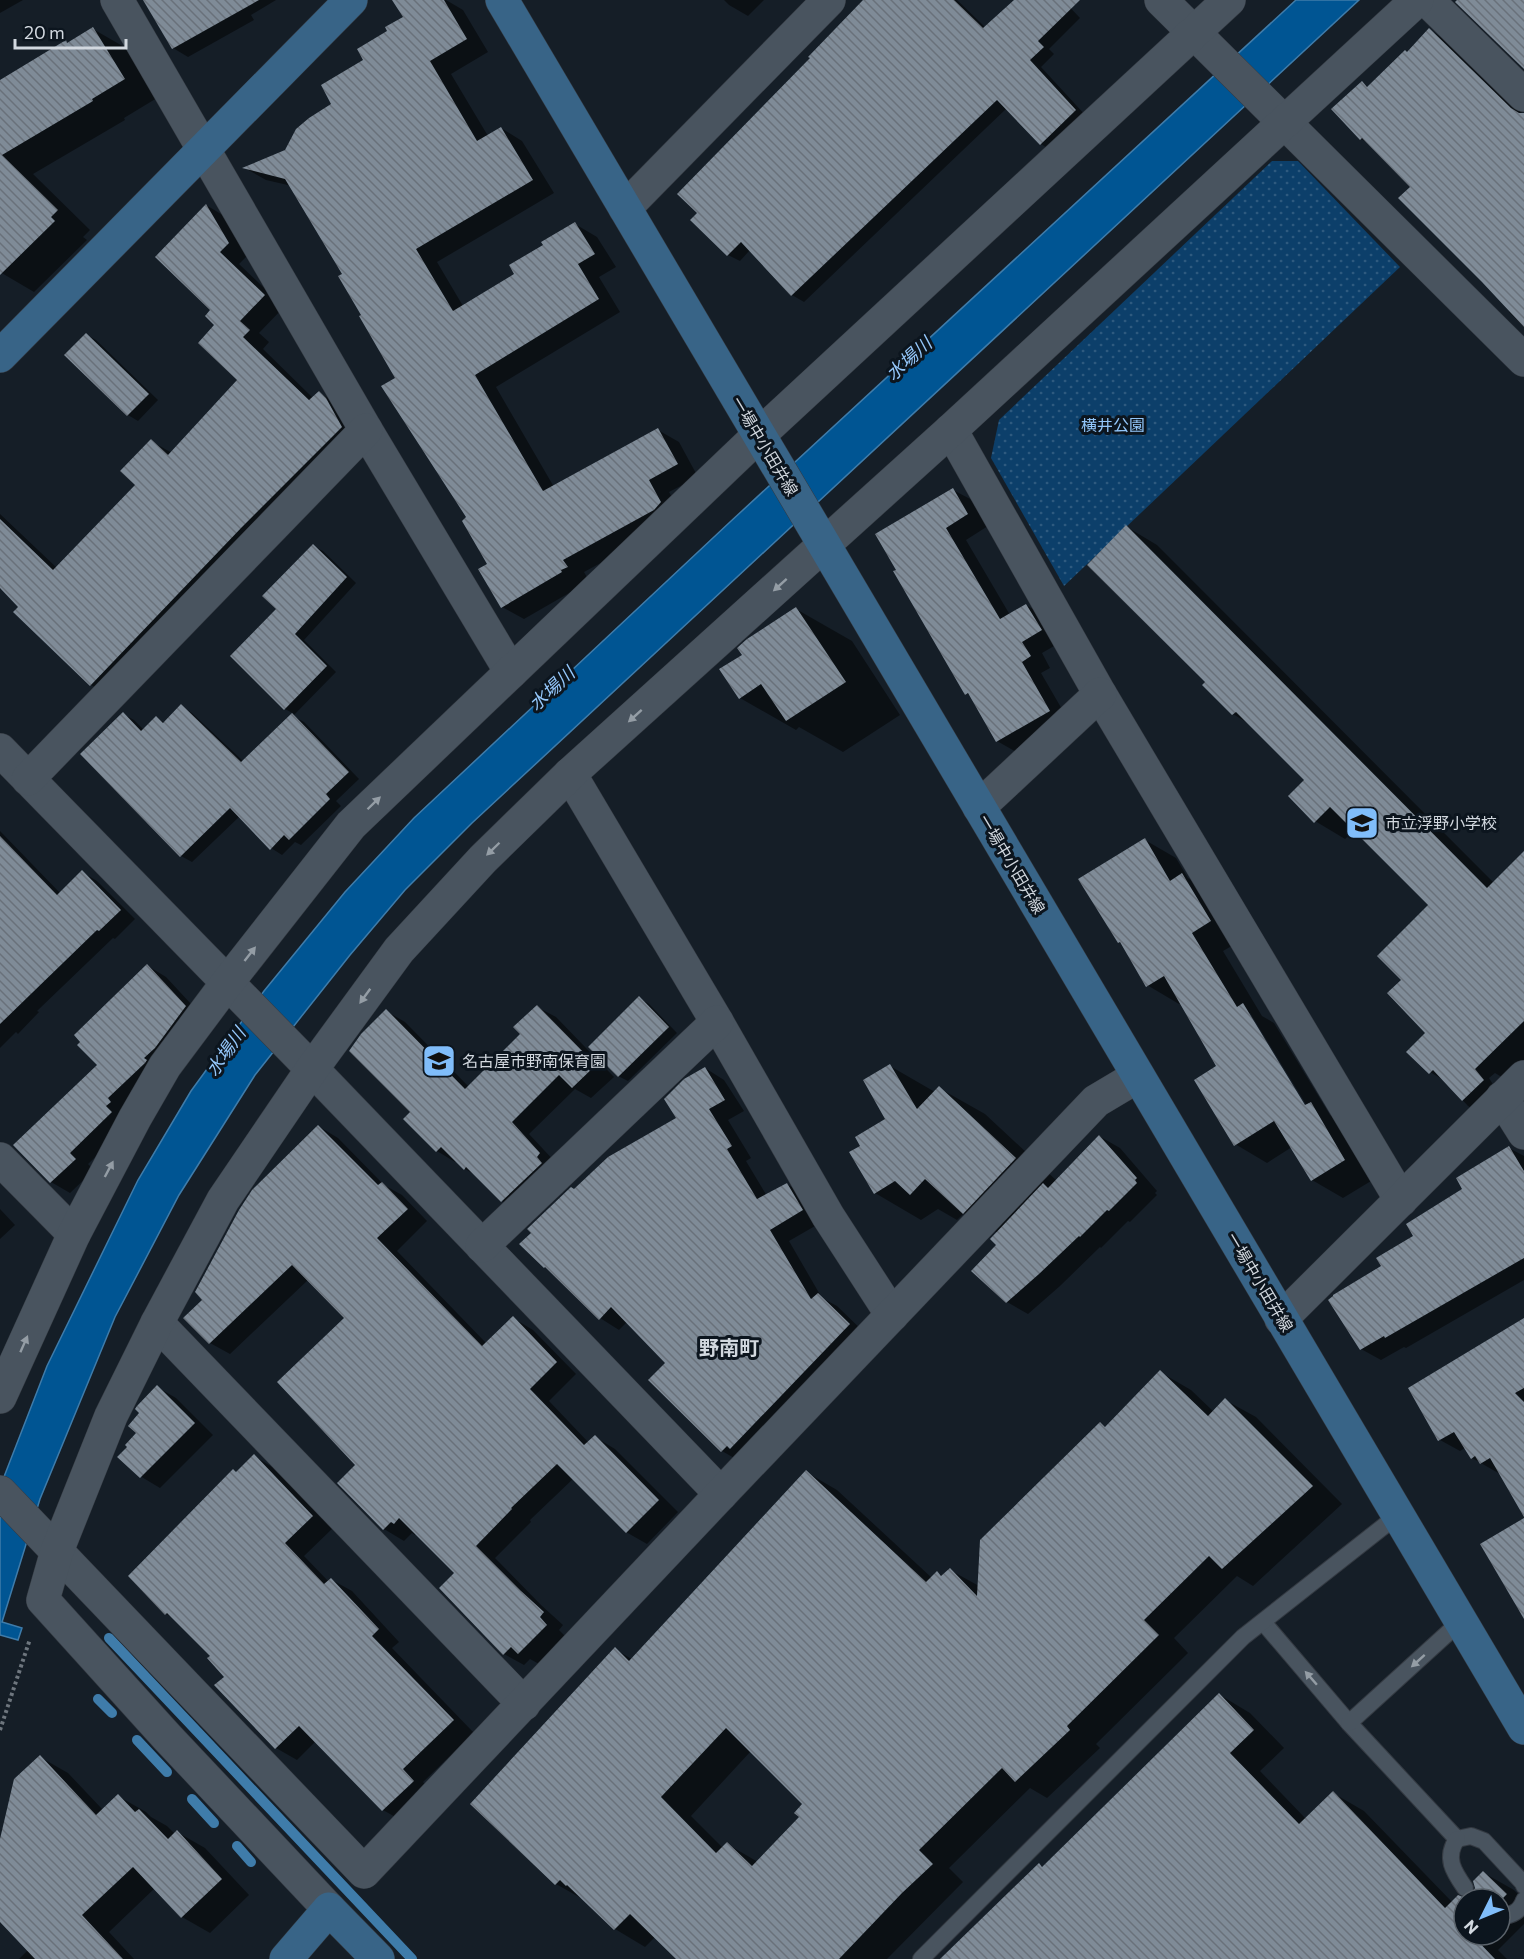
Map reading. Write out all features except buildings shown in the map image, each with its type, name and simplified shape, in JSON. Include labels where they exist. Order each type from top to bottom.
[{"type":"main road","points":[[2,351],[351,0]]},
{"type":"main road","name":"一場中小田井線","points":[[502,0],[816,534],[1523,1724]]},
{"type":"main road","points":[[286,1959],[329,1909],[378,1959]]},
{"type":"street","points":[[117,0],[366,429],[511,672]]},
{"type":"street","points":[[625,208],[829,0]]},
{"type":"street","points":[[1161,0],[1524,360]]},
{"type":"street","points":[[0,1397],[74,1234],[165,1066],[351,825],[511,672],[763,443],[1199,38],[1229,0]]},
{"type":"street","points":[[329,1909],[43,1600],[50,1545],[157,1323],[223,1200],[308,1066],[399,950],[483,859],[816,534],[951,430],[1279,117],[1417,0]]},
{"type":"street","points":[[1427,0],[1524,95]]},
{"type":"street","points":[[28,779],[366,429]]},
{"type":"street","points":[[951,430],[1100,694],[1401,1200]]},
{"type":"street","points":[[979,807],[1100,694]]},
{"type":"street","points":[[0,750],[721,1494]]},
{"type":"street","points":[[570,774],[717,1022],[828,1216],[892,1316]]},
{"type":"street","points":[[482,1246],[717,1022]]},
{"type":"street","points":[[0,1492],[364,1872],[1096,1101],[1138,1076]]},
{"type":"street","points":[[1281,1319],[1513,1088]]},
{"type":"street","points":[[1513,1088],[1524,1133]]},
{"type":"street","points":[[0,1159],[74,1234]]},
{"type":"street","points":[[157,1323],[524,1704]]},
{"type":"lane","points":[[921,1959],[1243,1637],[1398,1515]]},
{"type":"lane","points":[[1349,1723],[1461,1621]]},
{"type":"lane","points":[[1263,1622],[1349,1723],[1457,1839]]},
{"type":"lane","points":[[1464,1887],[1454,1872],[1450,1857],[1451,1847],[1457,1839],[1471,1836],[1484,1841],[1524,1886]]},
{"type":"lane","points":[[1512,1915],[1522,1907],[1524,1900]]},
{"type":"path","points":[[0,1730],[43,1600]]},
{"type":"green space","name":"横井公園","points":[[1272,161],[1298,161],[1400,267],[1064,586],[991,458],[999,420]]},
{"type":"water","name":"水場川","points":[[1296,0],[1359,0],[472,823],[405,890],[350,955],[255,1075],[179,1195],[115,1317],[40,1499],[2,1622],[22,1628],[18,1640],[0,1635],[0,1487],[47,1366],[138,1180],[191,1091],[264,991],[345,892],[414,818],[730,522]]},
{"type":"waterway","points":[[109,1638],[412,1959]]},
{"type":"waterway","points":[[98,1699],[112,1713]]},
{"type":"waterway","points":[[137,1740],[167,1772]]},
{"type":"waterway","points":[[192,1799],[214,1823]]},
{"type":"waterway","points":[[237,1846],[251,1862]]},
{"type":"place","name":"市立浮野小学校","points":[[1362,823]]},
{"type":"place","name":"名古屋市野南保育園","points":[[439,1061]]},
{"type":"district","name":"野南町","points":[[729,1348]]}]
